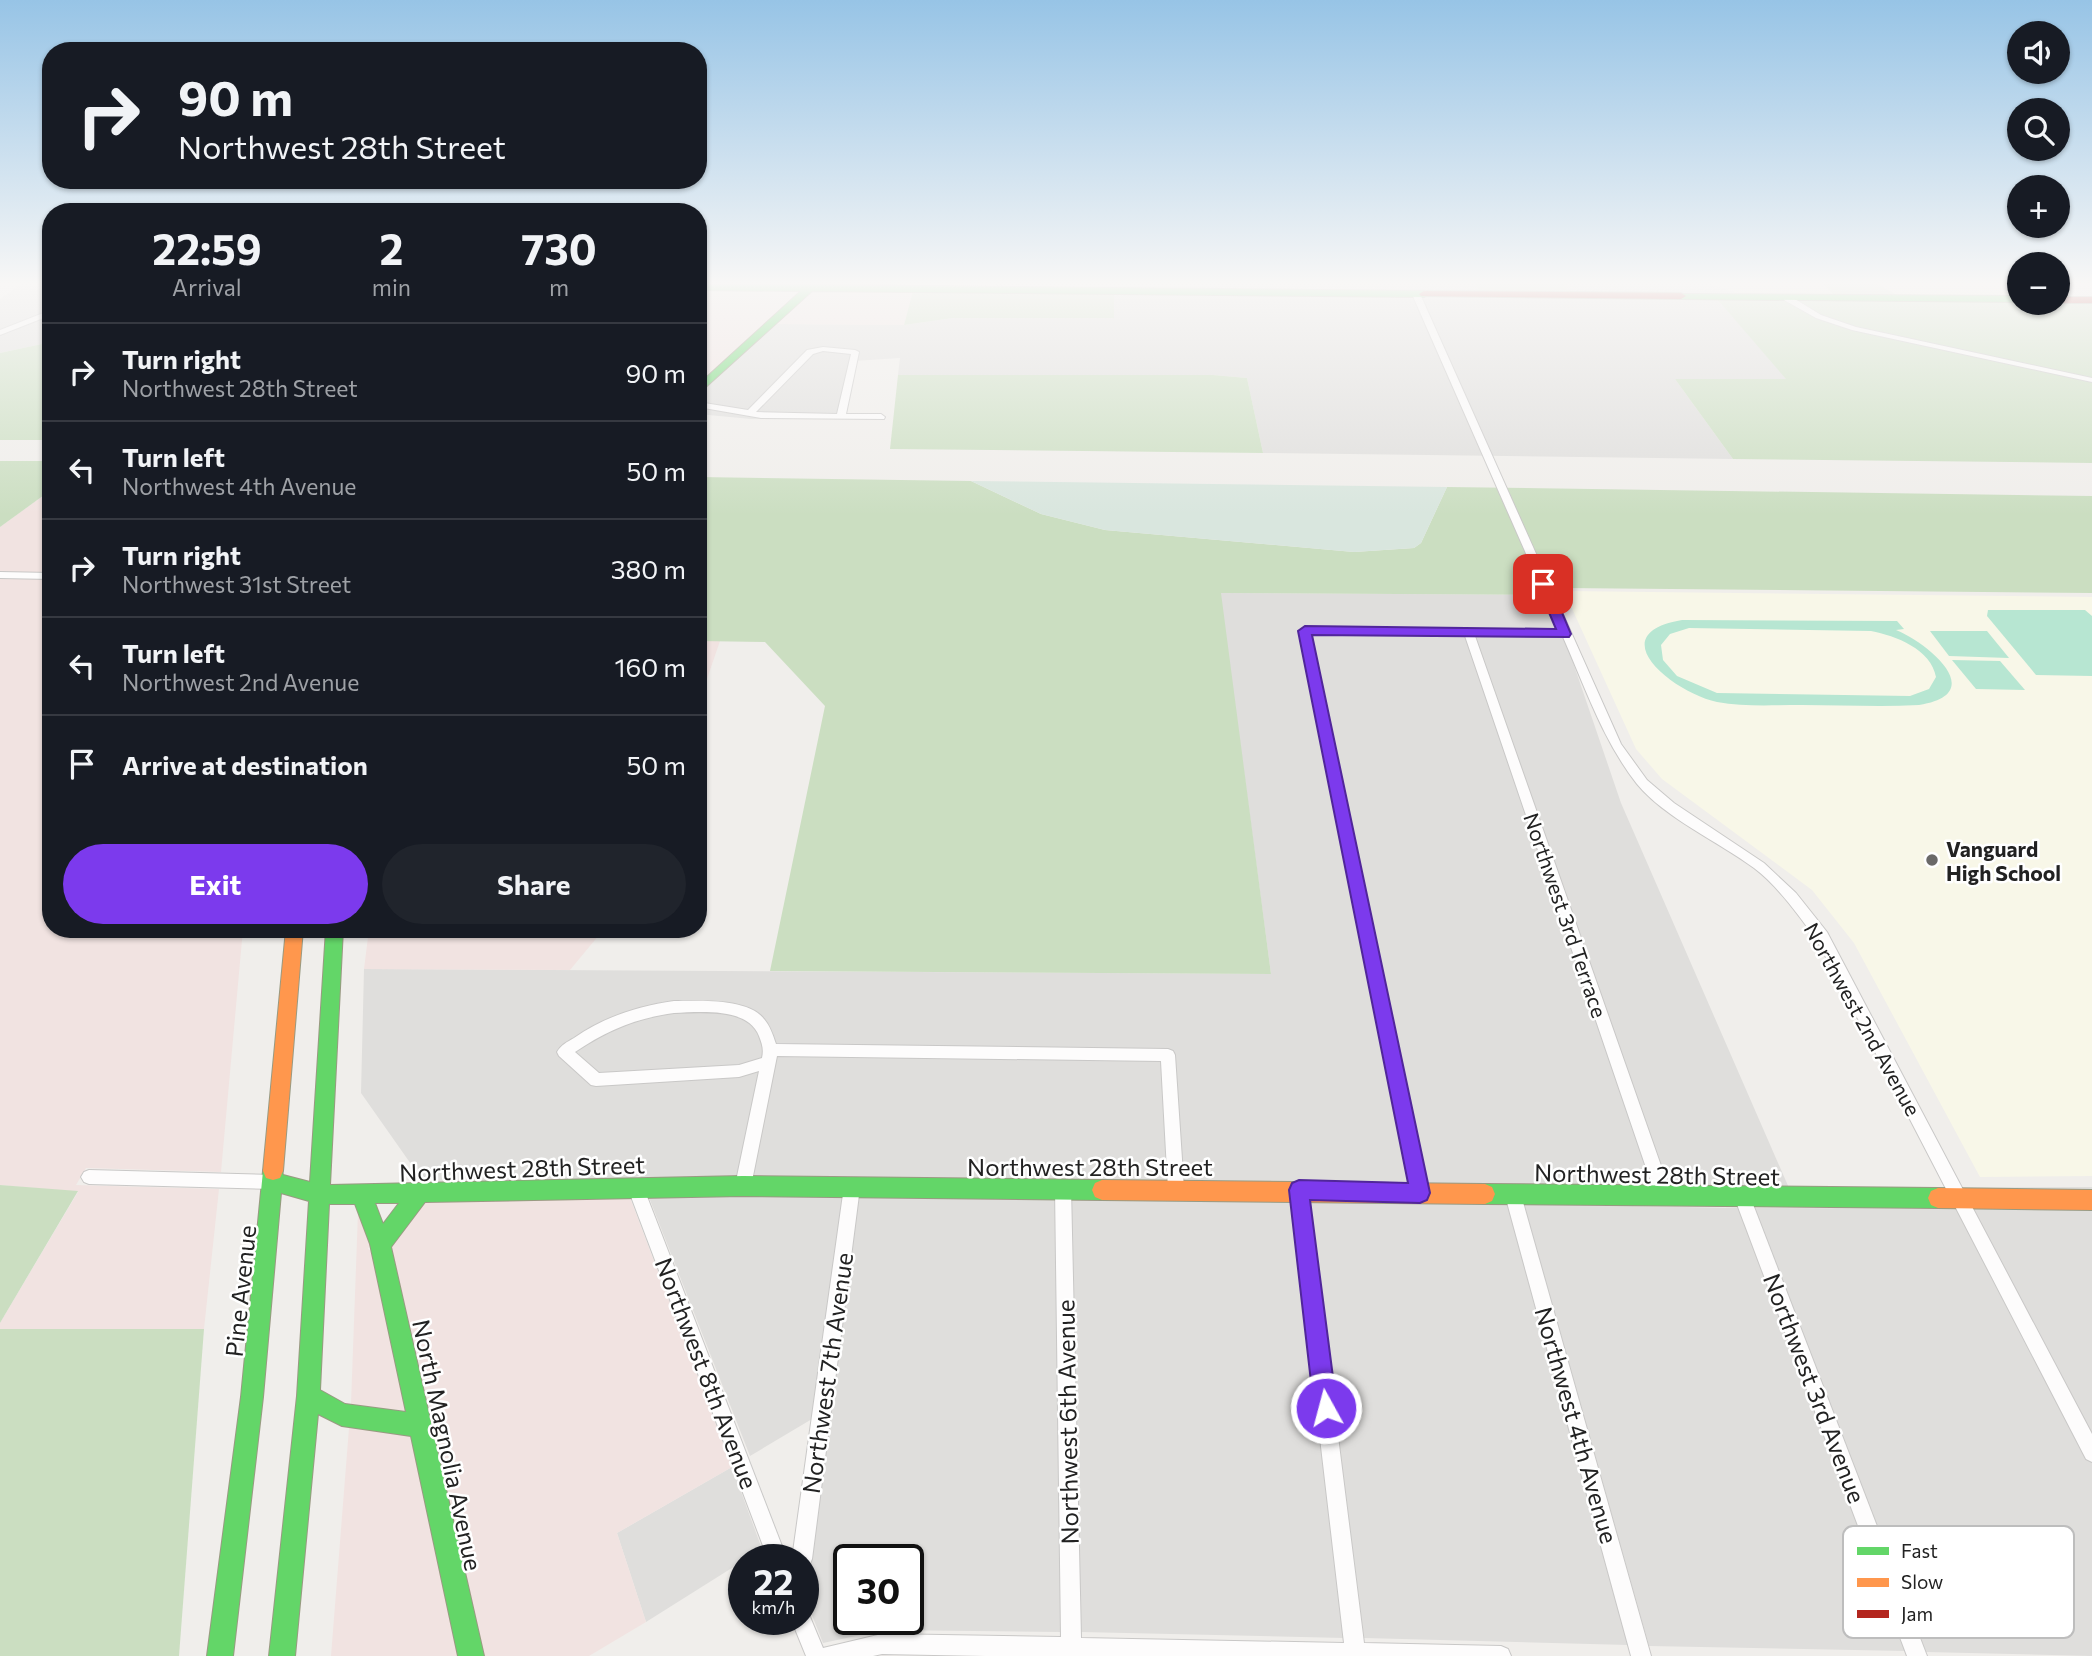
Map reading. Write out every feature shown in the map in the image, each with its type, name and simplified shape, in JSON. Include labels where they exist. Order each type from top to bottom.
[{"type":"main road","points":[[707,383],[731,360]]},
{"type":"main road","name":"Pine Avenue","points":[[220,1656],[253,1397],[294,938]]},
{"type":"main road","points":[[282,1656],[308,1396],[321,1195],[333,938]]},
{"type":"main road","name":"Northwest 28th Street","points":[[274,1182],[321,1195],[635,1186],[743,1186],[1299,1190],[1743,1199],[2092,1200]]},
{"type":"main road","points":[[380,1244],[419,1194]]},
{"type":"main road","name":"North Magnolia Avenue","points":[[362,1195],[380,1244],[471,1656]]},
{"type":"main road","points":[[308,1396],[342,1415],[421,1426]]},
{"type":"street","points":[[750,414],[802,360]]},
{"type":"street","points":[[841,417],[855,360]]},
{"type":"street","name":"Northwest 2nd Avenue","points":[[1445,360],[1616,745],[1643,783],[1670,806],[1760,866],[1791,897],[1822,936],[1952,1180],[1958,1199],[2092,1454]]},
{"type":"street","points":[[2001,360],[2092,380]]},
{"type":"street","points":[[707,406],[750,414],[881,417]]},
{"type":"street","points":[[0,575],[42,576]]},
{"type":"street","points":[[1420,1193],[1305,631],[1565,634]]},
{"type":"street","name":"Northwest 3rd Terrace","points":[[1469,633],[1664,1197]]},
{"type":"street","points":[[743,1186],[770,1056],[760,1023],[749,1015],[732,1010],[671,1005],[633,1014],[588,1034],[564,1052],[596,1080],[739,1071],[770,1056],[1168,1055],[1176,1189]]},
{"type":"street","name":"Northwest 28th Street","points":[[89,1177],[274,1182]]},
{"type":"street","name":"Northwest 8th Avenue","points":[[635,1186],[772,1544]]},
{"type":"street","name":"Northwest 7th Avenue","points":[[804,1544],[852,1187]]},
{"type":"street","name":"Northwest 6th Avenue","points":[[1063,1188],[1071,1651]]},
{"type":"street","points":[[1299,1190],[1356,1654]]},
{"type":"street","name":"Northwest 4th Avenue","points":[[1513,1195],[1642,1656]]},
{"type":"street","name":"Northwest 3rd Avenue","points":[[1743,1199],[1868,1526]]},
{"type":"street","points":[[807,1635],[816,1656]]},
{"type":"street","name":"Northwest 3rd Avenue","points":[[1910,1638],[1917,1656]]},
{"type":"street","points":[[828,1656],[883,1644],[1071,1651],[1501,1656]]},
{"type":"shaded area","points":[[707,360],[727,360],[707,379]]},
{"type":"shaded area","points":[[736,360],[865,360],[854,361],[840,416],[751,419],[707,415],[707,387]]},
{"type":"shaded area","points":[[900,360],[1771,360],[1787,379],[1675,379],[1733,459],[1263,453],[1247,378],[1213,375],[898,375]]},
{"type":"shaded area","points":[[971,481],[1447,487],[1421,543],[1414,548],[1354,552],[1105,530],[1041,514]]},
{"type":"shaded area","points":[[42,497],[42,938],[242,938],[221,1172],[86,1168],[76,1185],[219,1189],[204,1329],[0,1329],[0,1323],[78,1192],[0,1185],[0,527]]},
{"type":"shaded area","name":"Vanguard High School","points":[[1564,591],[2092,597],[2092,1176],[1980,1177],[1854,943],[1812,890],[1662,779],[1636,749]]},
{"type":"shaded area","points":[[1220,593],[1550,595],[1621,803],[1789,1188],[2092,1187],[2092,1192],[1739,1190],[1299,1181],[641,1178],[640,1175],[634,1178],[425,1184],[361,1093],[364,969],[1271,974]]},
{"type":"shaded area","points":[[707,641],[720,641],[707,679]]},
{"type":"shaded area","points":[[368,938],[597,938],[570,970],[364,969]]},
{"type":"shaded area","points":[[629,1195],[732,1467],[617,1533],[646,1622],[589,1656],[484,1656],[432,1421],[435,1414],[431,1414],[391,1245],[421,1203]]},
{"type":"shaded area","points":[[648,1195],[843,1195],[812,1419],[750,1456]]},
{"type":"shaded area","points":[[859,1196],[1055,1197],[1061,1632],[924,1630],[924,1544],[833,1544],[833,1635],[861,1635],[823,1643],[819,1633],[819,1544],[813,1544]]},
{"type":"shaded area","points":[[1071,1197],[1292,1199],[1344,1638],[1081,1632]]},
{"type":"shaded area","points":[[1308,1199],[1508,1203],[1628,1645],[1364,1638]]},
{"type":"shaded area","points":[[1524,1204],[1738,1208],[1858,1526],[1843,1526],[1843,1638],[1900,1638],[1905,1651],[1649,1646]]},
{"type":"shaded area","points":[[1754,1208],[2092,1209],[2092,1656],[1926,1652],[1921,1638],[2074,1638],[2074,1526],[1877,1526]]},
{"type":"shaded area","points":[[358,1212],[370,1245],[368,1249],[372,1251],[408,1411],[351,1404]]},
{"type":"shaded area","points":[[349,1428],[413,1435],[459,1656],[331,1656]]},
{"type":"shaded area","points":[[732,1467],[760,1544],[728,1544],[728,1570],[646,1622],[617,1533]]},
{"type":"green space","points":[[0,360],[42,360],[42,440],[0,440]]},
{"type":"green space","points":[[1770,360],[2092,360],[2092,463],[1733,459],[1675,379],[1786,379]]},
{"type":"green space","points":[[898,375],[1213,375],[1247,378],[1263,453],[890,449]]},
{"type":"green space","points":[[0,461],[42,461],[42,497],[0,527]]},
{"type":"green space","points":[[707,477],[971,481],[1041,514],[1105,530],[1354,552],[1414,548],[1421,543],[1447,487],[2092,496],[2092,593],[1563,588],[1560,591],[1562,595],[1221,593],[1271,974],[770,971],[825,706],[765,642],[707,641]]},
{"type":"green space","points":[[1988,610],[2085,610],[2092,616],[2092,676],[2036,675],[1987,616]]},
{"type":"green space","points":[[1682,620],[1897,621],[1904,629],[1896,630],[1923,646],[1946,668],[1951,680],[1950,690],[1940,699],[1919,705],[1738,705],[1717,702],[1682,687],[1652,663],[1645,650],[1646,637],[1658,627]],"holes":[[[1689,628],[1871,631],[1901,640],[1920,651],[1933,667],[1936,677],[1929,689],[1910,696],[1717,693],[1677,676],[1663,660],[1661,645],[1670,634]]]},
{"type":"green space","points":[[1930,631],[1987,631],[2009,658],[1949,656]]},
{"type":"green space","points":[[1952,660],[2000,661],[2025,690],[1976,689]]},
{"type":"green space","points":[[0,1185],[78,1191],[0,1323]]},
{"type":"green space","points":[[0,1329],[204,1329],[179,1656],[0,1656]]},
{"type":"traffic: fast","points":[[707,383],[731,360]]},
{"type":"traffic: fast","points":[[282,1656],[308,1396],[334,938]]},
{"type":"traffic: fast","points":[[220,1656],[252,1397],[273,1171]]},
{"type":"traffic: fast","points":[[274,1182],[321,1195],[743,1186],[1102,1190]]},
{"type":"traffic: fast","points":[[380,1244],[419,1194]]},
{"type":"traffic: fast","points":[[1485,1194],[1938,1198]]},
{"type":"traffic: fast","points":[[362,1195],[380,1244],[471,1656]]},
{"type":"traffic: fast","points":[[308,1396],[342,1415],[421,1426]]},
{"type":"traffic: slow","points":[[273,1171],[294,938]]},
{"type":"traffic: slow","points":[[1102,1190],[1485,1194]]},
{"type":"traffic: slow","points":[[1938,1198],[2092,1200]]},
{"type":"place","name":"Vanguard High School","points":[[1932,860]]},
{"type":"route","points":[[1326,1408],[1299,1190],[1420,1193],[1305,631],[1565,634],[1543,584]]}]
